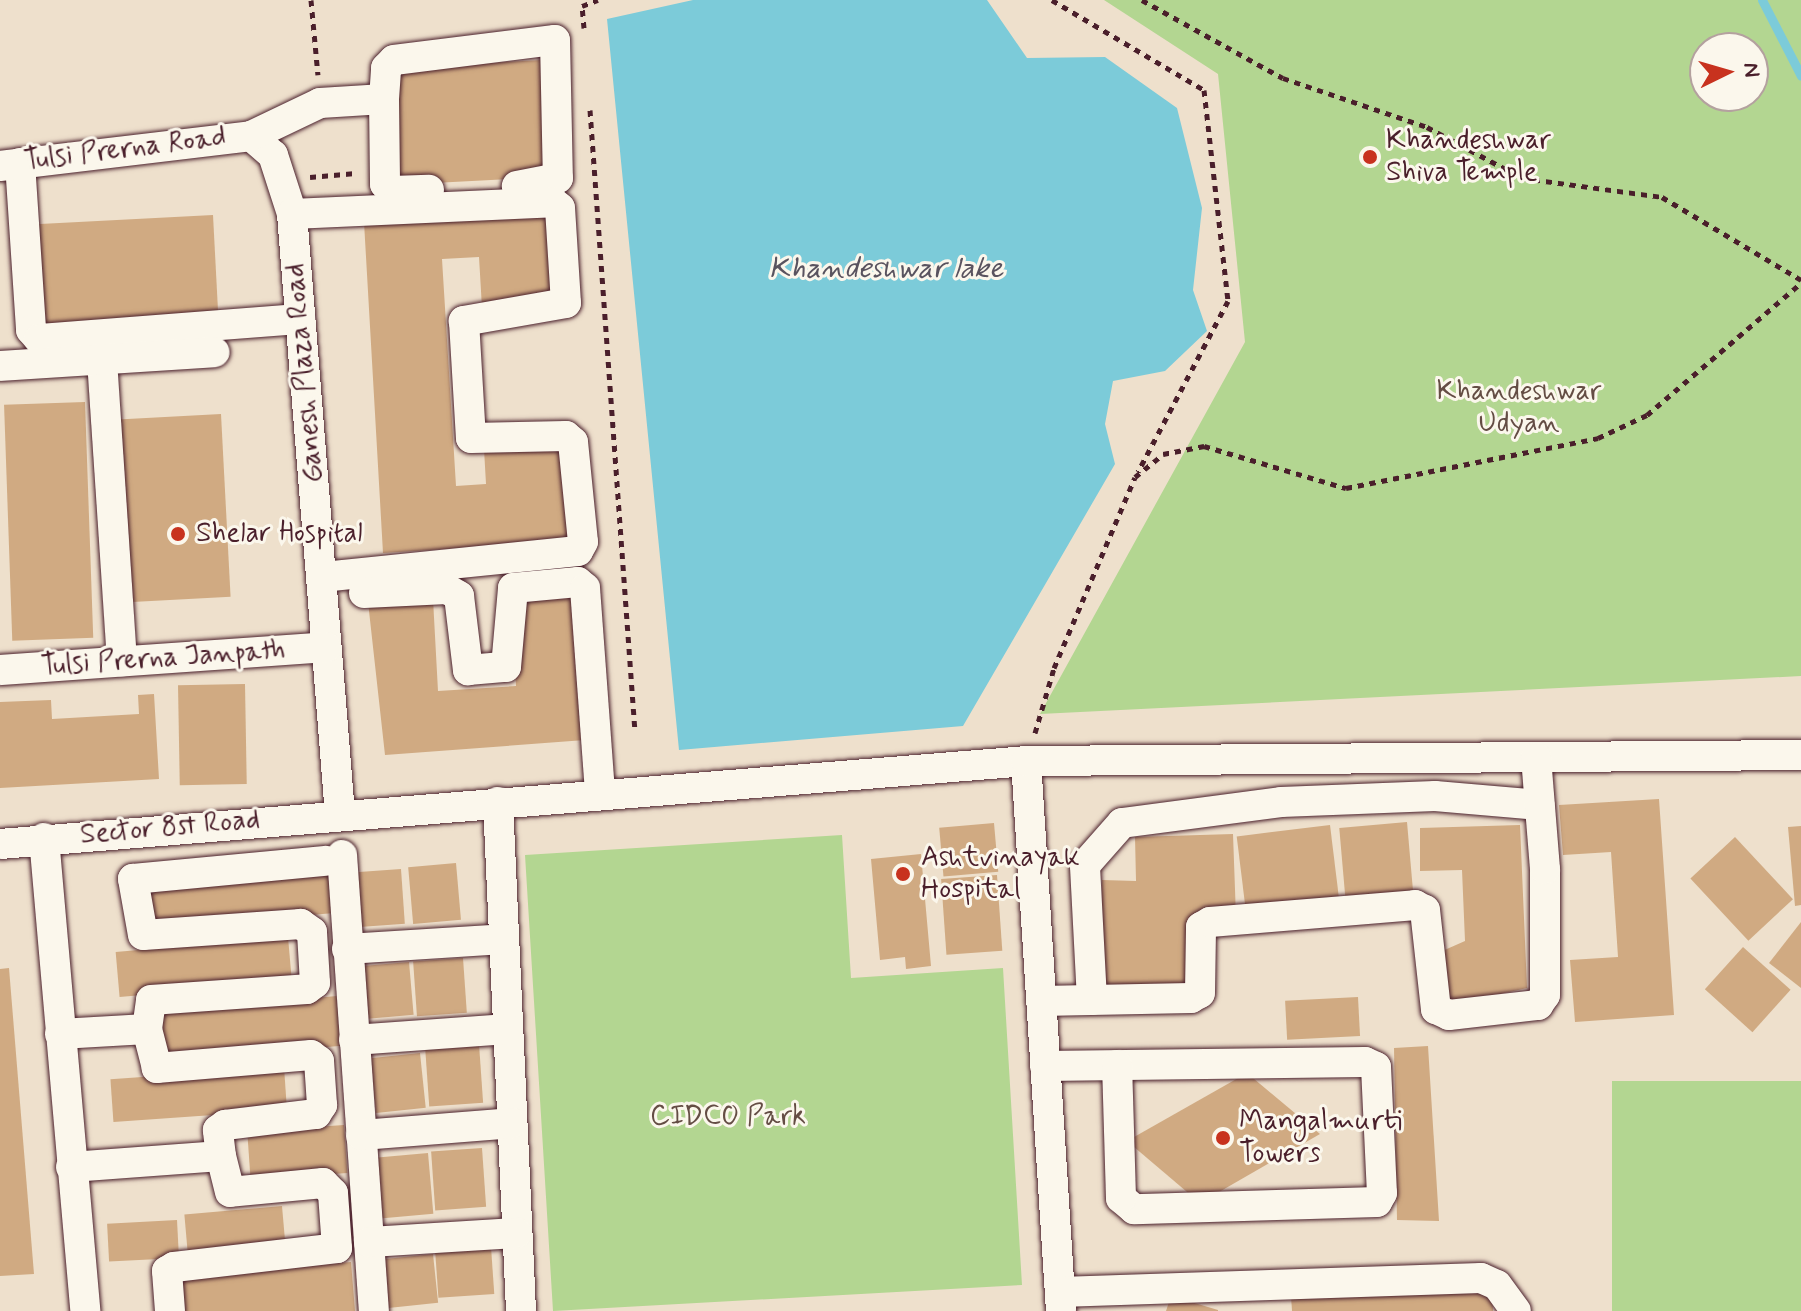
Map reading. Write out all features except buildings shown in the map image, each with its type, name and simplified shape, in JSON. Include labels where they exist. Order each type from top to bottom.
[{"type":"street","points":[[555,40],[561,47],[558,178],[550,185],[392,191],[385,170],[384,99],[386,68],[394,60],[555,40]]},
{"type":"street","points":[[320,103],[384,99]]},
{"type":"street","name":"Tulsi Prerna Road","points":[[10,164],[251,136],[320,103]]},
{"type":"street","name":"Ganesh Plaza Road","points":[[251,136],[285,179],[292,214],[340,815]]},
{"type":"street","points":[[10,164],[31,330],[39,339],[300,319]]},
{"type":"street","points":[[292,214],[553,202],[560,208],[566,303],[464,321],[471,438],[566,436],[573,442],[583,542],[578,551],[322,586]]},
{"type":"street","points":[[0,366],[215,352]]},
{"type":"street","points":[[102,360],[122,661]]},
{"type":"street","points":[[322,586],[447,589],[459,596],[468,670],[506,667],[513,588],[578,582],[585,588],[600,794]]},
{"type":"street","name":"Tulsi Prerna Janpath","points":[[0,670],[326,647]]},
{"type":"street","name":"Sector 8st Road","points":[[0,844],[44,838],[1026,761],[1801,755]]},
{"type":"street","points":[[1041,1001],[1200,993],[1201,927],[1210,922],[1415,905],[1425,910],[1436,1009],[1449,1015],[1538,1005],[1545,979],[1536,757]]},
{"type":"street","points":[[1026,761],[1060,1301],[1276,1298],[1481,1278],[1497,1285],[1516,1311]]},
{"type":"street","points":[[1092,1000],[1085,865],[1122,823],[1281,802],[1435,796],[1540,805]]},
{"type":"street","points":[[498,802],[521,1311]]},
{"type":"street","points":[[44,838],[85,1311]]},
{"type":"street","points":[[170,1311],[167,1271],[174,1267],[337,1248],[333,1193],[323,1183],[230,1192],[218,1130],[225,1125],[316,1114],[319,1061],[311,1055],[157,1068],[147,1029],[151,1000],[307,989],[315,983],[312,932],[301,924],[143,935],[133,879],[333,858],[347,949],[374,1311]]},
{"type":"street","points":[[347,949],[504,939]]},
{"type":"street","points":[[60,1034],[147,1029]]},
{"type":"street","points":[[354,1040],[508,1029]]},
{"type":"street","points":[[1045,1066],[1117,1065],[1365,1062],[1376,1067],[1382,1193],[1377,1202],[1134,1209],[1121,1198],[1117,1065]]},
{"type":"street","points":[[361,1135],[512,1123]]},
{"type":"street","points":[[71,1167],[221,1156]]},
{"type":"street","points":[[369,1242],[517,1233]]},
{"type":"path","points":[[311,0],[320,103]]},
{"type":"path","points":[[585,37],[582,6],[598,0]]},
{"type":"path","points":[[1026,761],[1054,668],[1135,477],[1228,301],[1204,90],[1052,0]]},
{"type":"path","points":[[1135,477],[1183,445],[1322,485],[1376,487],[1598,438],[1647,415],[1801,281],[1662,197],[1522,178],[1427,127],[1283,78],[1142,0]]},
{"type":"path","points":[[589,100],[635,731]]},
{"type":"path","points":[[285,179],[385,170]]},
{"type":"green space","name":"Khandeshwar Udyan","points":[[1104,0],[1801,0],[1801,676],[1040,714],[1245,342],[1218,74]]},
{"type":"green space","name":"CIDCO Park","points":[[842,835],[851,978],[1003,968],[1022,1285],[553,1311],[525,855]]},
{"type":"green space","points":[[1612,1081],[1801,1081],[1801,1311],[1612,1311]]},
{"type":"water","name":"Khandeshwar lake","points":[[693,0],[987,0],[1027,58],[1105,57],[1177,108],[1202,208],[1193,290],[1207,331],[1165,371],[1113,381],[1105,424],[1115,464],[963,726],[679,750],[607,19]]},
{"type":"waterway","points":[[1762,0],[1801,76]]},
{"type":"place","name":"Khandeshwar Shiva Temple","points":[[1370,157]]},
{"type":"place","name":"Shelar Hospital","points":[[178,534]]},
{"type":"place","name":"Ashtvinayak Hospital","points":[[903,874]]},
{"type":"place","name":"Mangalmurti Towers","points":[[1223,1138]]}]
